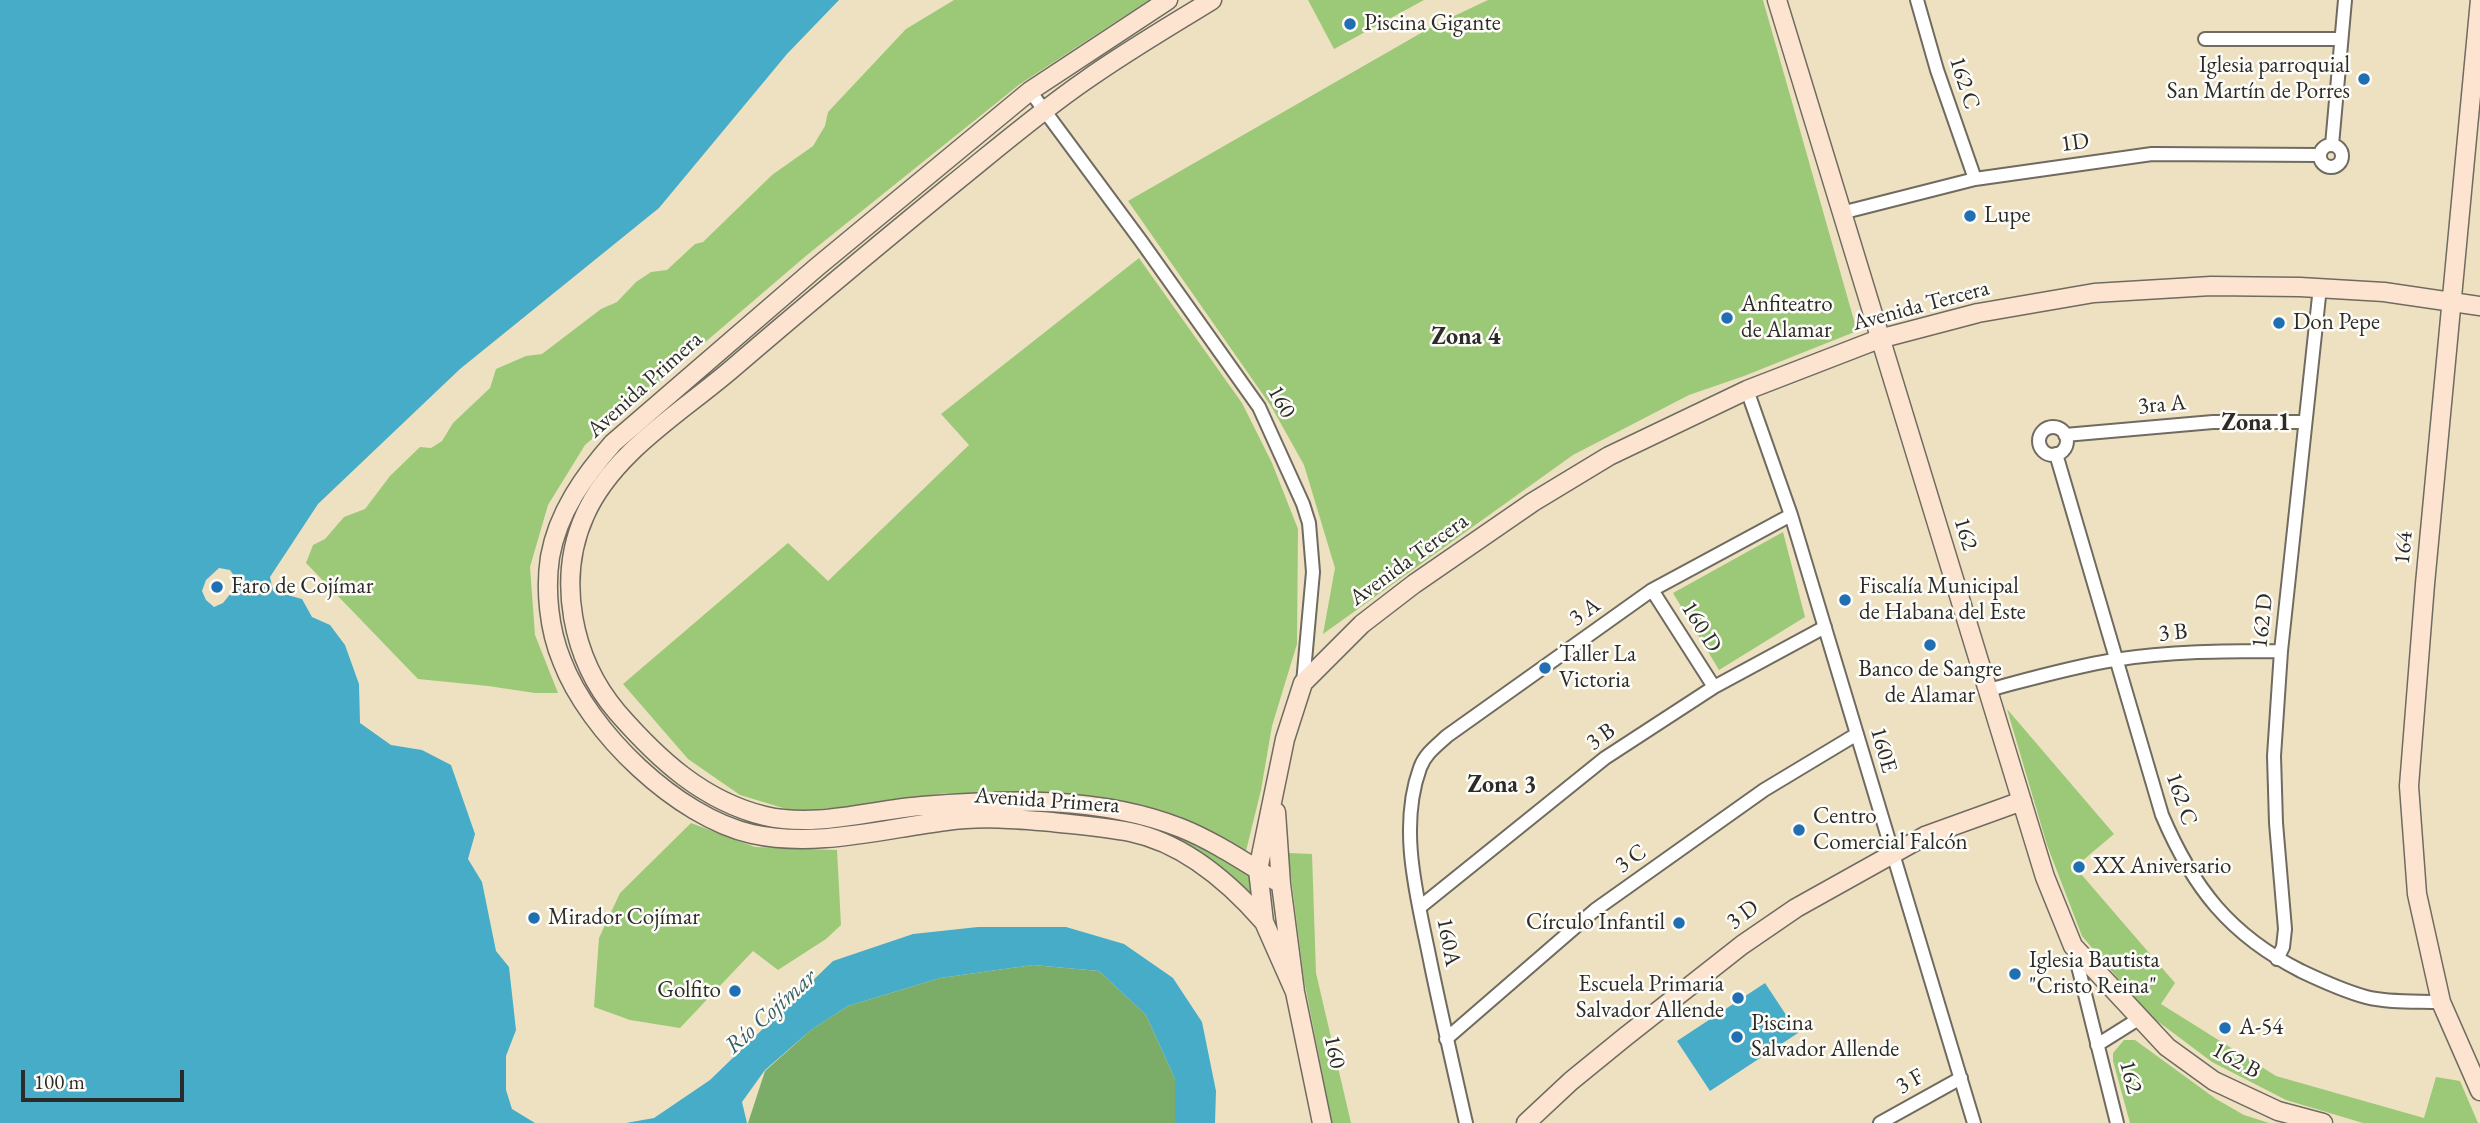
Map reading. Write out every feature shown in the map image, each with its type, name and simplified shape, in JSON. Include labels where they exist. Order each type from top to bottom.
[{"type":"street","name":"Avenida Primera","points":[[1168,0],[1030,91],[817,267],[613,443],[589,470],[559,523],[550,558],[548,607],[561,660],[581,700],[628,758],[666,791],[707,817],[752,834],[806,839],[873,833],[948,820],[1022,819],[1133,832],[1175,849],[1207,867],[1246,901],[1264,922]]},
{"type":"street","name":"Avenida Primera","points":[[1212,0],[1089,77],[1045,110],[832,283],[628,455],[598,491],[584,516],[572,558],[574,627],[600,689],[652,751],[703,792],[723,802],[767,816],[801,820],[917,806],[989,802],[1059,803],[1123,810],[1183,829],[1281,884]]},
{"type":"street","name":"162","points":[[1777,0],[2045,877],[2073,946],[2117,1123]]},
{"type":"street","name":"162 C","points":[[1917,0],[1937,70],[1975,179]]},
{"type":"street","points":[[2332,145],[2345,0]]},
{"type":"street","name":"164","points":[[2480,0],[2472,164],[2452,302],[2409,786],[2417,894],[2441,1002],[2480,1091]]},
{"type":"street","points":[[2205,39],[2341,39]]},
{"type":"street","name":"160","points":[[1030,91],[1259,407],[1298,492],[1309,523],[1313,572],[1303,683],[1285,739],[1258,870],[1264,922],[1295,992]]},
{"type":"street","points":[[2332,145],[2342,153],[2339,165],[2330,167],[2322,163],[2320,155],[2324,148],[2332,145]]},
{"type":"street","name":"1D","points":[[1841,213],[1975,179],[2152,153],[2320,155]]},
{"type":"street","points":[[817,267],[832,283]]},
{"type":"street","name":"Avenida Tercera","points":[[1303,683],[1362,624],[1415,584],[1533,502],[1609,456],[1747,390],[1879,339],[1978,313],[2094,293],[2211,286],[2320,287],[2384,292],[2480,306]]},
{"type":"street","name":"162 D","points":[[2277,959],[2283,947],[2285,929],[2276,823],[2274,756],[2281,651],[2320,287]]},
{"type":"street","name":"160E","points":[[1747,390],[1791,515],[1974,1123]]},
{"type":"street","name":"3ra A","points":[[2065,435],[2213,422],[2305,422]]},
{"type":"street","points":[[2050,427],[2059,429],[2065,435],[2066,444],[2056,454],[2046,453],[2040,445],[2040,435],[2050,427]]},
{"type":"street","points":[[613,443],[628,455]]},
{"type":"street","name":"162 C","points":[[2056,454],[2162,815],[2186,866],[2207,897],[2232,925],[2277,959],[2320,980],[2367,998],[2441,1002]]},
{"type":"street","name":"3 A","points":[[1420,767],[1428,753],[1447,736],[1652,590],[1791,515]]},
{"type":"street","name":"160 D","points":[[1652,590],[1714,687]]},
{"type":"street","name":"3 B","points":[[1420,907],[1605,758],[1714,687],[1825,627]]},
{"type":"street","name":"3 B","points":[[1988,690],[2116,660],[2197,652],[2281,651]]},
{"type":"street","points":[[581,700],[600,689]]},
{"type":"street","name":"3 C","points":[[1446,1039],[1595,910],[1764,790],[1857,734]]},
{"type":"street","name":"160A","points":[[1420,767],[1413,795],[1410,848],[1446,1039],[1466,1123]]},
{"type":"street","name":"160","points":[[1275,795],[1281,884],[1295,992],[1322,1123]]},
{"type":"street","name":"3 D","points":[[1525,1123],[1592,1063],[1742,945],[1796,908],[1925,835],[2022,801]]},
{"type":"street","points":[[1264,922],[1274,918],[1284,905]]},
{"type":"street","name":"162 B","points":[[2073,946],[2168,1046],[2214,1081],[2278,1111],[2323,1123]]},
{"type":"street","points":[[2096,1045],[2140,1018]]},
{"type":"street","name":"3 F","points":[[1880,1123],[1961,1078]]},
{"type":"green space","points":[[954,0],[1149,0],[1020,84],[807,255],[585,445],[548,505],[530,567],[535,635],[558,693],[535,693],[418,679],[306,563],[313,545],[325,539],[344,517],[365,509],[390,476],[420,447],[431,448],[442,441],[453,423],[490,388],[496,369],[526,356],[542,354],[601,309],[617,302],[636,282],[651,272],[667,270],[695,244],[703,242],[772,175],[813,146],[825,126],[828,112],[906,29]]},
{"type":"green space","name":"Piscina Gigante","points":[[1308,0],[1424,0],[1334,49]]},
{"type":"green space","points":[[1488,0],[1763,0],[1857,331],[1689,395],[1573,455],[1323,634],[1335,568],[1304,465],[1271,406],[1128,201],[1435,25]]},
{"type":"green space","points":[[1139,258],[1242,403],[1272,463],[1298,529],[1297,644],[1272,726],[1261,790],[1246,851],[1181,817],[1119,800],[1050,795],[945,793],[856,806],[793,811],[740,795],[688,759],[623,684],[788,543],[828,581],[969,445],[941,414]]},
{"type":"green space","points":[[1783,532],[1805,617],[1719,670],[1673,593]]},
{"type":"green space","points":[[2007,709],[2114,834],[2075,867],[2175,983],[2161,1004],[2276,1076],[2424,1118],[2436,1077],[2460,1081],[2478,1123],[2363,1123],[2286,1100],[2212,1062],[2148,1014],[2082,936],[2047,845]]},
{"type":"green space","points":[[1132,818],[1192,840],[1251,874],[1257,901],[1238,881],[1188,844],[1130,824]]},
{"type":"green space","points":[[691,823],[755,847],[837,850],[841,925],[826,939],[778,970],[753,951],[680,1028],[630,1020],[594,1007],[599,938],[620,893]]},
{"type":"green space","points":[[1288,853],[1312,854],[1316,973],[1351,1123],[1332,1123],[1304,980]]},
{"type":"green space","points":[[1033,965],[1099,971],[1146,1015],[1175,1079],[1175,1123],[748,1123],[765,1071],[811,1030],[848,1006],[940,978]]},
{"type":"green space","points":[[2124,1040],[2135,1040],[2216,1099],[2244,1115],[2269,1123],[2130,1123],[2113,1061],[2113,1053]]},
{"type":"water","points":[[0,0],[839,0],[787,54],[659,208],[460,369],[318,504],[270,577],[273,591],[302,599],[312,617],[330,625],[345,645],[359,684],[360,723],[391,745],[422,750],[451,765],[475,834],[468,859],[482,882],[496,951],[509,967],[516,1030],[506,1056],[506,1090],[512,1109],[535,1123],[0,1123]],"holes":[[[219,568],[230,570],[239,583],[223,603],[214,607],[206,600],[202,591],[206,580]]]},
{"type":"water","points":[[978,927],[1066,927],[1124,944],[1173,978],[1202,1022],[1216,1091],[1215,1123],[1175,1123],[1175,1079],[1146,1015],[1099,971],[1033,965],[940,978],[848,1006],[811,1030],[765,1070],[742,1102],[747,1123],[626,1123],[654,1118],[710,1080],[833,961],[913,934]]},
{"type":"water","name":"Piscina Salvador Allende","points":[[1765,983],[1798,1033],[1710,1091],[1677,1041]]},
{"type":"place","name":"Piscina Gigante","points":[[1350,24]]},
{"type":"place","name":"Iglesia parroquial San Martín de Porres","points":[[2364,79]]},
{"type":"place","name":"Lupe","points":[[1970,216]]},
{"type":"place","name":"Anfiteatro de Alamar","points":[[1727,318]]},
{"type":"place","name":"Don Pepe","points":[[2279,323]]},
{"type":"place","name":"Faro de Cojímar","points":[[217,587]]},
{"type":"place","name":"Fiscalía Municipal de Habana del Este","points":[[1845,600]]},
{"type":"place","name":"Banco de Sangre de Alamar","points":[[1930,645]]},
{"type":"place","name":"Taller La Victoria","points":[[1545,668]]},
{"type":"place","name":"Centro Comercial Falcón","points":[[1799,830]]},
{"type":"place","name":"XX Aniversario","points":[[2079,867]]},
{"type":"place","name":"Mirador Cojímar","points":[[534,918]]},
{"type":"place","name":"Círculo Infantil","points":[[1679,923]]},
{"type":"place","name":"Iglesia Bautista \"Cristo Reina\"","points":[[2015,974]]},
{"type":"place","name":"Golfito","points":[[735,991]]},
{"type":"place","name":"Escuela Primaria Salvador Allende","points":[[1738,998]]},
{"type":"place","name":"A-54","points":[[2225,1028]]},
{"type":"place","name":"Piscina Salvador Allende","points":[[1737,1037]]},
{"type":"district","name":"Zona 4","points":[[1466,337]]},
{"type":"district","name":"Zona 1","points":[[2256,423]]},
{"type":"district","name":"Zona 3","points":[[1502,785]]},
{"type":"water label","name":"Río Cojímar","points":[[771,1012]]}]
